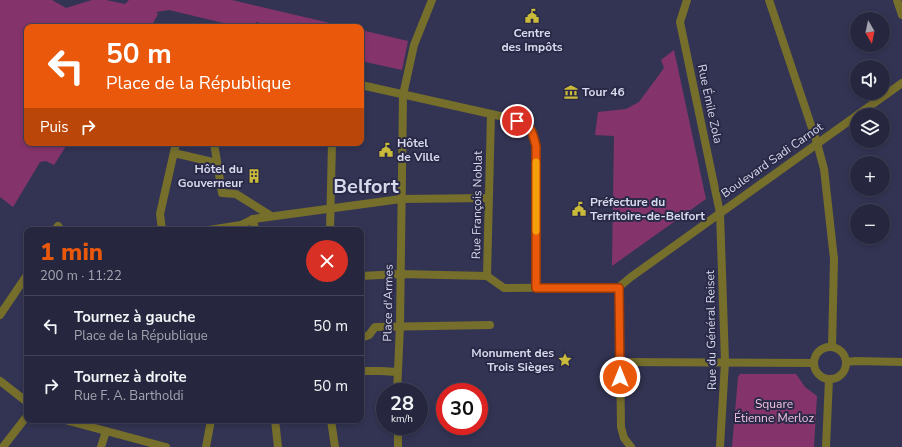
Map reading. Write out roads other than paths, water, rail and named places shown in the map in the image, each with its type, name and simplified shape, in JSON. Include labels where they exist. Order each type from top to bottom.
[{"type":"street","name":"Place d'Armes","points":[[397,383],[400,326],[403,95],[414,45],[432,0]]},
{"type":"street","name":"Rue Émile Zola","points":[[687,0],[680,22],[720,213]]},
{"type":"street","points":[[769,0],[817,143],[824,169],[834,260],[832,347]]},
{"type":"street","points":[[897,0],[902,15]]},
{"type":"street","name":"Boulevard Sadi Carnot","points":[[619,288],[627,279],[902,83]]},
{"type":"street","points":[[364,86],[509,118],[525,124],[532,130],[536,146],[536,288],[619,288],[621,427],[624,438],[631,447]]},
{"type":"street","name":"Rue François Noblat","points":[[491,114],[487,276],[504,288],[536,288]]},
{"type":"street","points":[[162,227],[160,214],[175,146]]},
{"type":"street","points":[[214,146],[222,193],[236,194],[271,216]]},
{"type":"street","points":[[330,227],[332,146]]},
{"type":"street","points":[[174,153],[217,163]]},
{"type":"street","points":[[227,227],[241,225],[254,219],[271,216],[330,207],[401,199],[488,198]]},
{"type":"street","name":"Rue du Général Reiset","points":[[720,213],[725,362],[720,447]]},
{"type":"street","points":[[254,219],[255,227]]},
{"type":"street","points":[[364,276],[400,274],[487,276]]},
{"type":"street","points":[[0,315],[24,279]]},
{"type":"street","points":[[364,337],[369,335],[375,327],[490,325]]},
{"type":"street","points":[[826,347],[832,347],[840,350],[846,362],[843,372],[839,376],[829,379],[820,376],[816,372],[814,363],[817,352],[826,347]]},
{"type":"street","points":[[620,362],[814,363]]},
{"type":"street","points":[[846,362],[902,362]]},
{"type":"street","points":[[364,371],[397,372]]},
{"type":"street","points":[[826,447],[829,379]]},
{"type":"street","points":[[3,384],[24,400]]},
{"type":"street","points":[[3,447],[24,420]]},
{"type":"street","points":[[79,423],[166,447]]},
{"type":"street","points":[[206,447],[210,423]]},
{"type":"street","points":[[275,423],[278,447]]},
{"type":"street","points":[[331,423],[335,447]]},
{"type":"street","points":[[101,447],[106,431]]},
{"type":"street","points":[[398,435],[398,447]]},
{"type":"place","name":"Centre des Impôts","points":[[532,16]]},
{"type":"place","name":"Tour 46","points":[[571,92]]},
{"type":"place","name":"Hôtel de Ville","points":[[386,150]]},
{"type":"place","name":"Hôtel du Gouverneur","points":[[254,176]]},
{"type":"place","name":"Préfecture du Territoire-de-Belfort","points":[[579,209]]},
{"type":"place","name":"Monument des Trois Sièges","points":[[565,360]]},
{"type":"district","name":"Belfort","points":[[366,186]]},
{"type":"park label","name":"Square Étienne Merloz","points":[[774,411]]}]
